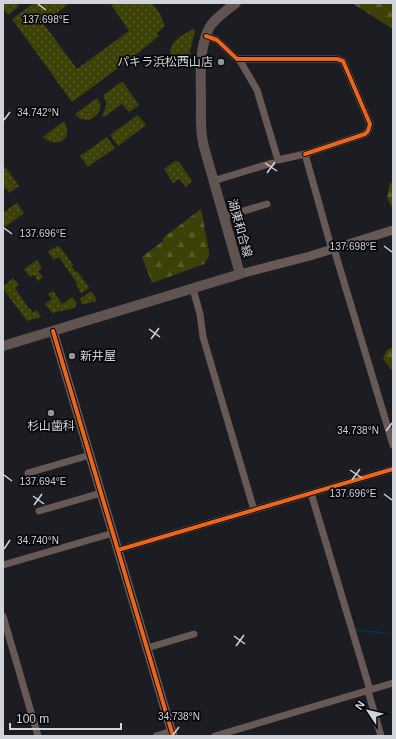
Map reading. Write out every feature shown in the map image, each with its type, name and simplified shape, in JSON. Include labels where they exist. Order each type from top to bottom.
[{"type":"main road","name":"湖東和合線","points":[[3,346],[240,274],[201,134],[201,71],[206,36],[213,23],[236,3]]},
{"type":"street","points":[[206,36],[217,40],[235,58],[239,59],[337,59],[342,61],[370,124],[370,128],[365,134],[304,154],[278,160],[257,90],[239,59]]},
{"type":"street","points":[[304,154],[393,445]]},
{"type":"street","points":[[213,181],[272,163]]},
{"type":"street","points":[[223,217],[267,204]]},
{"type":"street","points":[[240,274],[333,249],[393,230]]},
{"type":"street","points":[[193,289],[200,314],[203,337],[254,510]]},
{"type":"street","points":[[54,331],[173,734],[156,736]]},
{"type":"street","points":[[28,473],[90,455]]},
{"type":"street","points":[[118,550],[393,469]]},
{"type":"street","points":[[39,512],[101,493]]},
{"type":"street","points":[[311,493],[369,690],[381,736]]},
{"type":"street","points":[[3,565],[113,533]]},
{"type":"street","points":[[3,616],[38,736]]},
{"type":"street","points":[[147,648],[194,634]]},
{"type":"street","points":[[215,736],[393,683]]},
{"type":"green space","points":[[7,3],[19,3],[18,7],[8,15],[3,8],[3,5]]},
{"type":"green space","points":[[34,3],[70,3],[43,23],[77,69],[129,31],[110,3],[152,3],[159,12],[165,26],[157,33],[159,36],[72,102],[12,19]]},
{"type":"green space","points":[[352,3],[393,3],[393,29]]},
{"type":"green space","points":[[193,29],[195,31],[190,51],[190,69],[187,69],[170,53],[175,41]]},
{"type":"green space","points":[[123,82],[139,105],[129,112],[122,104],[104,117],[102,115],[106,105],[103,95]]},
{"type":"green space","points":[[97,98],[100,105],[100,110],[90,120],[80,119],[75,114]]},
{"type":"green space","points":[[138,115],[146,125],[118,146],[110,135]]},
{"type":"green space","points":[[64,121],[67,132],[63,140],[60,142],[53,142],[43,137]]},
{"type":"green space","points":[[107,137],[115,148],[88,167],[80,156]]},
{"type":"green space","points":[[175,161],[179,162],[192,181],[186,187],[179,179],[173,183],[164,169]]},
{"type":"green space","points":[[3,166],[7,169],[19,186],[9,193],[6,188],[3,190]]},
{"type":"green space","points":[[390,183],[393,183],[393,210],[387,197]]},
{"type":"green space","points":[[17,203],[24,213],[5,227],[3,224],[3,213]]},
{"type":"green space","points":[[201,209],[209,252],[209,256],[204,264],[152,283],[142,257],[163,241],[163,238]]},
{"type":"green space","points":[[57,246],[60,247],[73,265],[72,267],[78,272],[89,288],[82,293],[79,292],[77,283],[59,257],[54,260],[48,252]]},
{"type":"green space","points":[[37,260],[42,268],[38,271],[43,277],[38,281],[34,275],[30,277],[24,269]]},
{"type":"green space","points":[[13,278],[19,285],[15,288],[29,309],[33,313],[37,310],[41,317],[27,321],[4,290],[4,286]]},
{"type":"green space","points":[[53,291],[62,304],[72,297],[77,303],[74,308],[52,313],[45,304],[52,299],[48,294]]},
{"type":"green space","points":[[91,291],[96,298],[96,301],[82,304],[80,299]]},
{"type":"green space","points":[[393,347],[393,372],[383,357],[387,350]]},
{"type":"waterway","points":[[355,630],[393,634]]},
{"type":"cycle path","points":[[206,36],[217,40],[237,59],[337,59],[343,61],[370,124],[368,131],[365,134],[305,154]]},
{"type":"cycle path","points":[[53,331],[173,736]]},
{"type":"cycle path","points":[[118,550],[393,469]]},
{"type":"place","name":"パキラ浜松西山店","points":[[221,62]]},
{"type":"place","name":"新井屋","points":[[72,356]]},
{"type":"place","name":"杉山歯科","points":[[51,413]]}]
